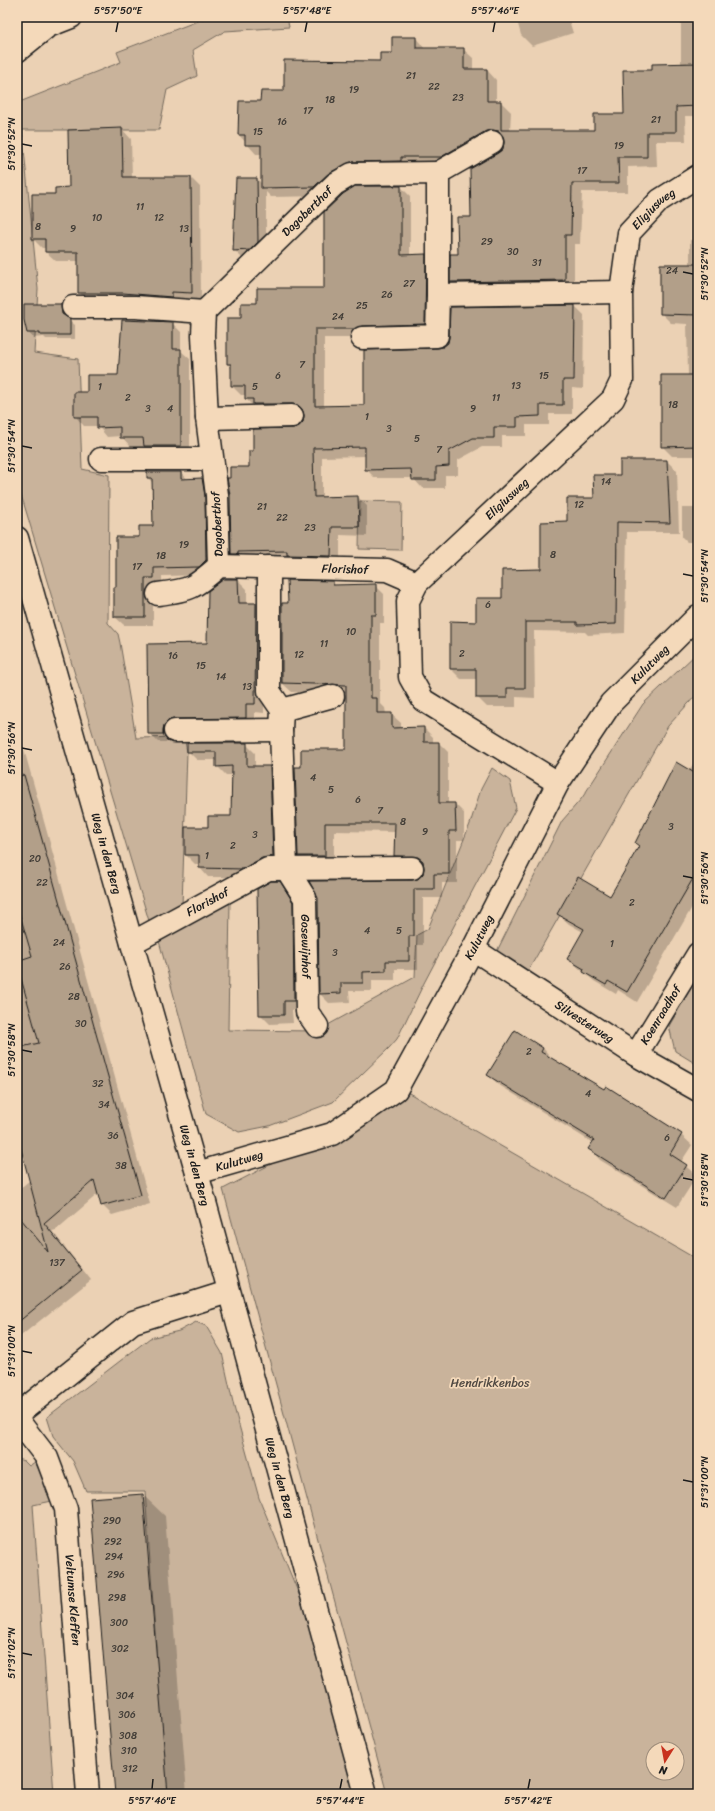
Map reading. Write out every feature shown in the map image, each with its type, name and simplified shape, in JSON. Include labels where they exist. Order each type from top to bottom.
[{"type":"street","points":[[17,30],[48,26],[71,17]]},
{"type":"street","points":[[17,51],[48,26]]},
{"type":"street","name":"Dagoberthof","points":[[219,566],[216,495],[207,418],[203,335],[204,312],[335,184],[352,174],[438,173],[492,142]]},
{"type":"street","points":[[362,338],[437,336],[438,173]]},
{"type":"street","name":"Eligiusweg","points":[[558,783],[423,700],[410,677],[408,601],[417,584],[613,399],[622,380],[621,292],[629,233],[660,200],[698,176]]},
{"type":"street","points":[[438,295],[621,292]]},
{"type":"street","points":[[73,307],[136,307],[204,312]]},
{"type":"street","points":[[207,418],[292,416]]},
{"type":"street","points":[[101,459],[211,459]]},
{"type":"street","name":"Weg in den Berg","points":[[17,538],[197,1173],[228,1292],[366,1794]]},
{"type":"street","points":[[158,594],[185,591],[200,583],[219,566]]},
{"type":"street","name":"Florishof","points":[[219,566],[387,570],[417,584]]},
{"type":"street","points":[[269,567],[269,691],[282,720],[286,868]]},
{"type":"street","name":"Kulutweg","points":[[197,1173],[332,1134],[396,1090],[473,949],[558,783],[611,703],[698,616]]},
{"type":"street","points":[[175,731],[282,720],[333,696]]},
{"type":"street","name":"Gosewijnhof","points":[[286,868],[305,898],[306,1012],[317,1026]]},
{"type":"street","name":"Florishof","points":[[132,943],[268,869],[412,868]]},
{"type":"street","name":"Silvesterweg","points":[[473,949],[636,1055],[698,1090]]},
{"type":"street","name":"Koenraadhof","points":[[636,1055],[698,954]]},
{"type":"street","points":[[17,1415],[133,1322],[228,1292]]},
{"type":"street","name":"Veltumse Kleffen","points":[[17,1419],[47,1458],[66,1509],[88,1794]]},
{"type":"green space","points":[[208,17],[287,17],[289,27],[225,31],[193,50],[197,76],[167,90],[159,130],[22,130],[38,289],[34,353],[78,359],[82,469],[109,475],[108,623],[118,634],[136,738],[184,737],[187,752],[182,905],[149,921],[17,484],[17,103],[121,62],[117,52]]},
{"type":"green space","points":[[360,501],[402,502],[401,550],[359,549]]},
{"type":"green space","points":[[698,652],[698,693],[668,726],[528,971],[496,953],[562,821],[582,798],[643,704]]},
{"type":"green space","points":[[492,768],[510,781],[516,808],[424,983],[397,1039],[333,1102],[269,1126],[239,1132],[206,1114],[159,941],[230,900],[228,1030],[317,1031],[415,977],[417,935],[428,929],[470,824],[481,789]]},
{"type":"green space","points":[[698,976],[698,1065],[675,1051],[669,1026]]},
{"type":"green space","name":"Hendrikkenbos","points":[[409,1093],[698,1260],[698,1794],[387,1794],[223,1189]]},
{"type":"green space","points":[[196,1322],[206,1326],[222,1353],[234,1407],[259,1498],[308,1616],[356,1794],[162,1794],[156,1646],[145,1491],[86,1491],[73,1461],[53,1436],[47,1417],[150,1338],[179,1331]]},
{"type":"green space","points":[[17,1459],[24,1461],[29,1466],[35,1462],[49,1489],[52,1501],[33,1505],[54,1794],[17,1794]]},
{"type":"building","points":[[392,37],[416,37],[416,48],[464,48],[464,69],[487,69],[487,101],[501,101],[501,130],[594,130],[594,114],[624,114],[623,70],[652,70],[652,64],[698,63],[698,106],[676,107],[676,132],[647,132],[647,157],[618,157],[619,183],[572,183],[571,235],[565,235],[565,280],[450,282],[450,254],[458,254],[457,217],[471,217],[470,169],[503,149],[503,136],[499,131],[486,131],[441,157],[401,157],[401,161],[351,162],[329,173],[314,187],[261,188],[261,145],[245,145],[245,135],[238,135],[239,101],[260,101],[261,91],[284,91],[284,60],[380,61],[380,53],[392,53]]},
{"type":"building","points":[[122,128],[123,177],[191,177],[192,293],[172,292],[172,297],[123,293],[78,293],[78,252],[45,252],[45,239],[32,239],[32,194],[55,194],[55,188],[69,187],[68,130]]},
{"type":"building","points":[[236,178],[257,178],[258,242],[250,250],[233,251]]},
{"type":"building","points":[[355,186],[401,186],[401,255],[426,254],[425,324],[362,326],[354,329],[315,329],[315,406],[364,405],[364,350],[443,347],[448,343],[450,307],[575,305],[574,380],[563,380],[563,405],[540,405],[540,416],[517,417],[517,427],[494,427],[494,438],[473,438],[449,451],[449,466],[436,467],[436,480],[412,480],[411,469],[365,470],[365,447],[313,448],[314,497],[358,496],[359,527],[332,527],[331,556],[287,555],[287,551],[238,552],[238,554],[231,554],[230,495],[227,478],[230,478],[230,467],[249,467],[249,451],[253,451],[253,429],[293,428],[299,426],[303,422],[304,415],[302,409],[298,405],[253,404],[253,399],[245,399],[245,386],[231,386],[231,364],[227,364],[227,318],[241,318],[241,303],[257,303],[257,288],[324,288],[324,212],[343,194]]},
{"type":"building","points":[[660,264],[698,264],[698,315],[660,314]]},
{"type":"building","points":[[24,304],[61,304],[62,314],[70,319],[70,335],[40,335],[40,333],[27,333],[24,320]]},
{"type":"building","points":[[122,320],[173,322],[173,349],[181,349],[181,446],[144,446],[143,438],[120,438],[120,427],[97,428],[97,417],[74,417],[74,392],[87,392],[87,375],[118,375]]},
{"type":"building","points":[[661,375],[698,375],[698,446],[661,447]]},
{"type":"building","points":[[620,460],[667,460],[670,523],[617,522],[616,624],[577,625],[577,622],[525,622],[525,688],[507,688],[507,698],[476,698],[476,669],[450,669],[450,621],[476,622],[476,598],[502,598],[502,570],[541,569],[541,522],[567,521],[567,498],[594,498],[593,475],[620,475]]},
{"type":"building","points":[[147,472],[181,472],[181,479],[202,478],[205,496],[206,560],[199,567],[154,568],[154,578],[145,578],[145,617],[114,617],[114,587],[116,587],[116,537],[139,537],[139,526],[153,526],[152,478],[147,478]]},
{"type":"building","points":[[224,579],[238,579],[239,603],[256,603],[255,704],[246,704],[246,718],[174,719],[169,720],[164,725],[163,734],[148,734],[147,644],[207,643],[208,591]]},
{"type":"building","points":[[287,580],[333,581],[333,585],[376,584],[376,615],[371,615],[371,698],[377,698],[377,713],[392,713],[392,728],[424,727],[424,742],[439,742],[439,803],[455,803],[456,831],[449,831],[449,874],[434,874],[434,889],[414,889],[414,936],[409,936],[409,961],[386,961],[386,971],[363,972],[363,983],[341,983],[341,993],[319,994],[318,898],[309,881],[412,880],[418,879],[423,874],[424,868],[423,861],[418,857],[394,856],[395,823],[325,823],[325,856],[298,856],[295,767],[301,767],[301,749],[346,749],[346,685],[282,683],[282,603],[288,603]]},
{"type":"building","points":[[187,743],[247,743],[247,766],[270,766],[273,856],[262,858],[242,869],[199,868],[199,855],[185,855],[185,827],[208,827],[208,816],[231,816],[232,766],[216,767],[216,752],[187,752]]},
{"type":"building","points":[[676,762],[698,775],[698,870],[627,992],[608,981],[606,985],[583,972],[584,969],[567,959],[584,929],[557,914],[578,877],[610,896],[639,846],[635,843]]},
{"type":"building","points":[[24,775],[141,1195],[101,1206],[94,1180],[44,1223],[82,1270],[17,1323],[17,1214],[48,1252],[17,1134],[17,1048],[39,1043],[17,964],[17,961],[32,956],[17,905],[17,776]]},
{"type":"building","points":[[271,881],[280,881],[293,902],[294,1001],[284,1001],[284,1015],[259,1015],[257,889]]},
{"type":"building","points":[[515,1030],[543,1048],[541,1052],[604,1089],[606,1086],[682,1134],[670,1154],[687,1165],[666,1198],[588,1149],[594,1140],[487,1075]]},
{"type":"building","points":[[143,1494],[168,1794],[115,1794],[90,1498]]}]
